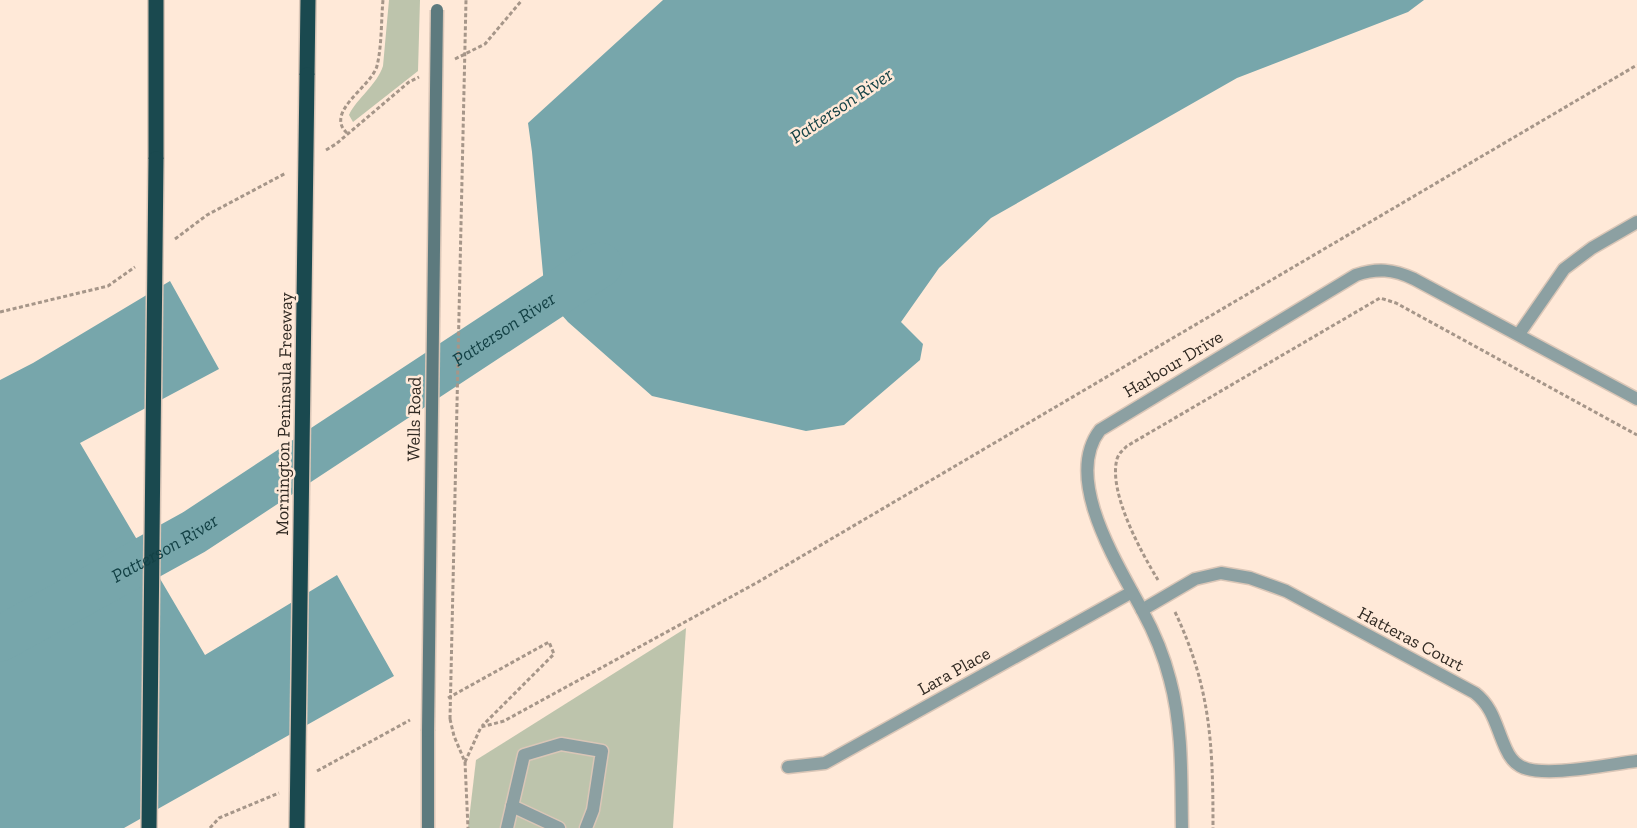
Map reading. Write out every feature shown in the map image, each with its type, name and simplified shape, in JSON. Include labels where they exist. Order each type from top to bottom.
[{"type":"highway","points":[[149,828],[156,0]]},
{"type":"highway","name":"Mornington Peninsula Freeway","points":[[297,828],[308,0]]},
{"type":"main road","name":"Wells Road","points":[[428,828],[437,5]]},
{"type":"street","points":[[1520,334],[1564,269],[1592,248],[1637,222]]},
{"type":"street","name":"Harbour Drive","points":[[1182,828],[1181,758],[1175,699],[1158,644],[1101,533],[1090,492],[1089,454],[1094,437],[1105,426],[1356,276],[1374,270],[1402,273],[1520,334],[1637,399]]},
{"type":"street","name":"Hatteras Court","points":[[1142,610],[1194,579],[1222,573],[1250,578],[1286,591],[1475,693],[1490,709],[1506,750],[1520,766],[1529,770],[1550,772],[1637,761]]},
{"type":"street","name":"Lara Place","points":[[788,767],[825,763],[1132,592]]},
{"type":"street","points":[[507,828],[524,755],[561,744],[602,751],[593,810],[586,828]]},
{"type":"street","points":[[512,806],[559,828]]},
{"type":"path","points":[[347,133],[341,120],[344,108],[369,80],[376,67],[383,0]]},
{"type":"path","points":[[466,0],[450,719],[465,762],[468,828]]},
{"type":"path","points":[[486,44],[522,0]]},
{"type":"path","points":[[465,762],[481,727],[504,721],[758,582],[1637,65]]},
{"type":"path","points":[[0,312],[108,286]]},
{"type":"path","points":[[1158,582],[1136,544],[1128,525],[1116,468],[1120,454],[1135,441],[1380,298],[1396,303],[1637,435]]},
{"type":"path","points":[[1172,605],[1191,650],[1207,712],[1212,753],[1213,828]]},
{"type":"green space","points":[[389,0],[420,0],[418,71],[353,122],[349,115],[376,79],[383,66]]},
{"type":"green space","points":[[686,628],[673,828],[468,828],[476,760]]},
{"type":"water","points":[[663,0],[1424,0],[1408,12],[1237,78],[991,218],[939,268],[901,322],[923,344],[920,360],[844,425],[806,431],[652,396],[568,322],[545,296],[528,123]]},
{"type":"water","points":[[170,281],[219,369],[80,443],[205,655],[337,575],[394,676],[124,828],[0,828],[0,380],[33,363]]},
{"type":"waterway","name":"Patterson River","points":[[0,639],[194,532],[600,265]]}]
